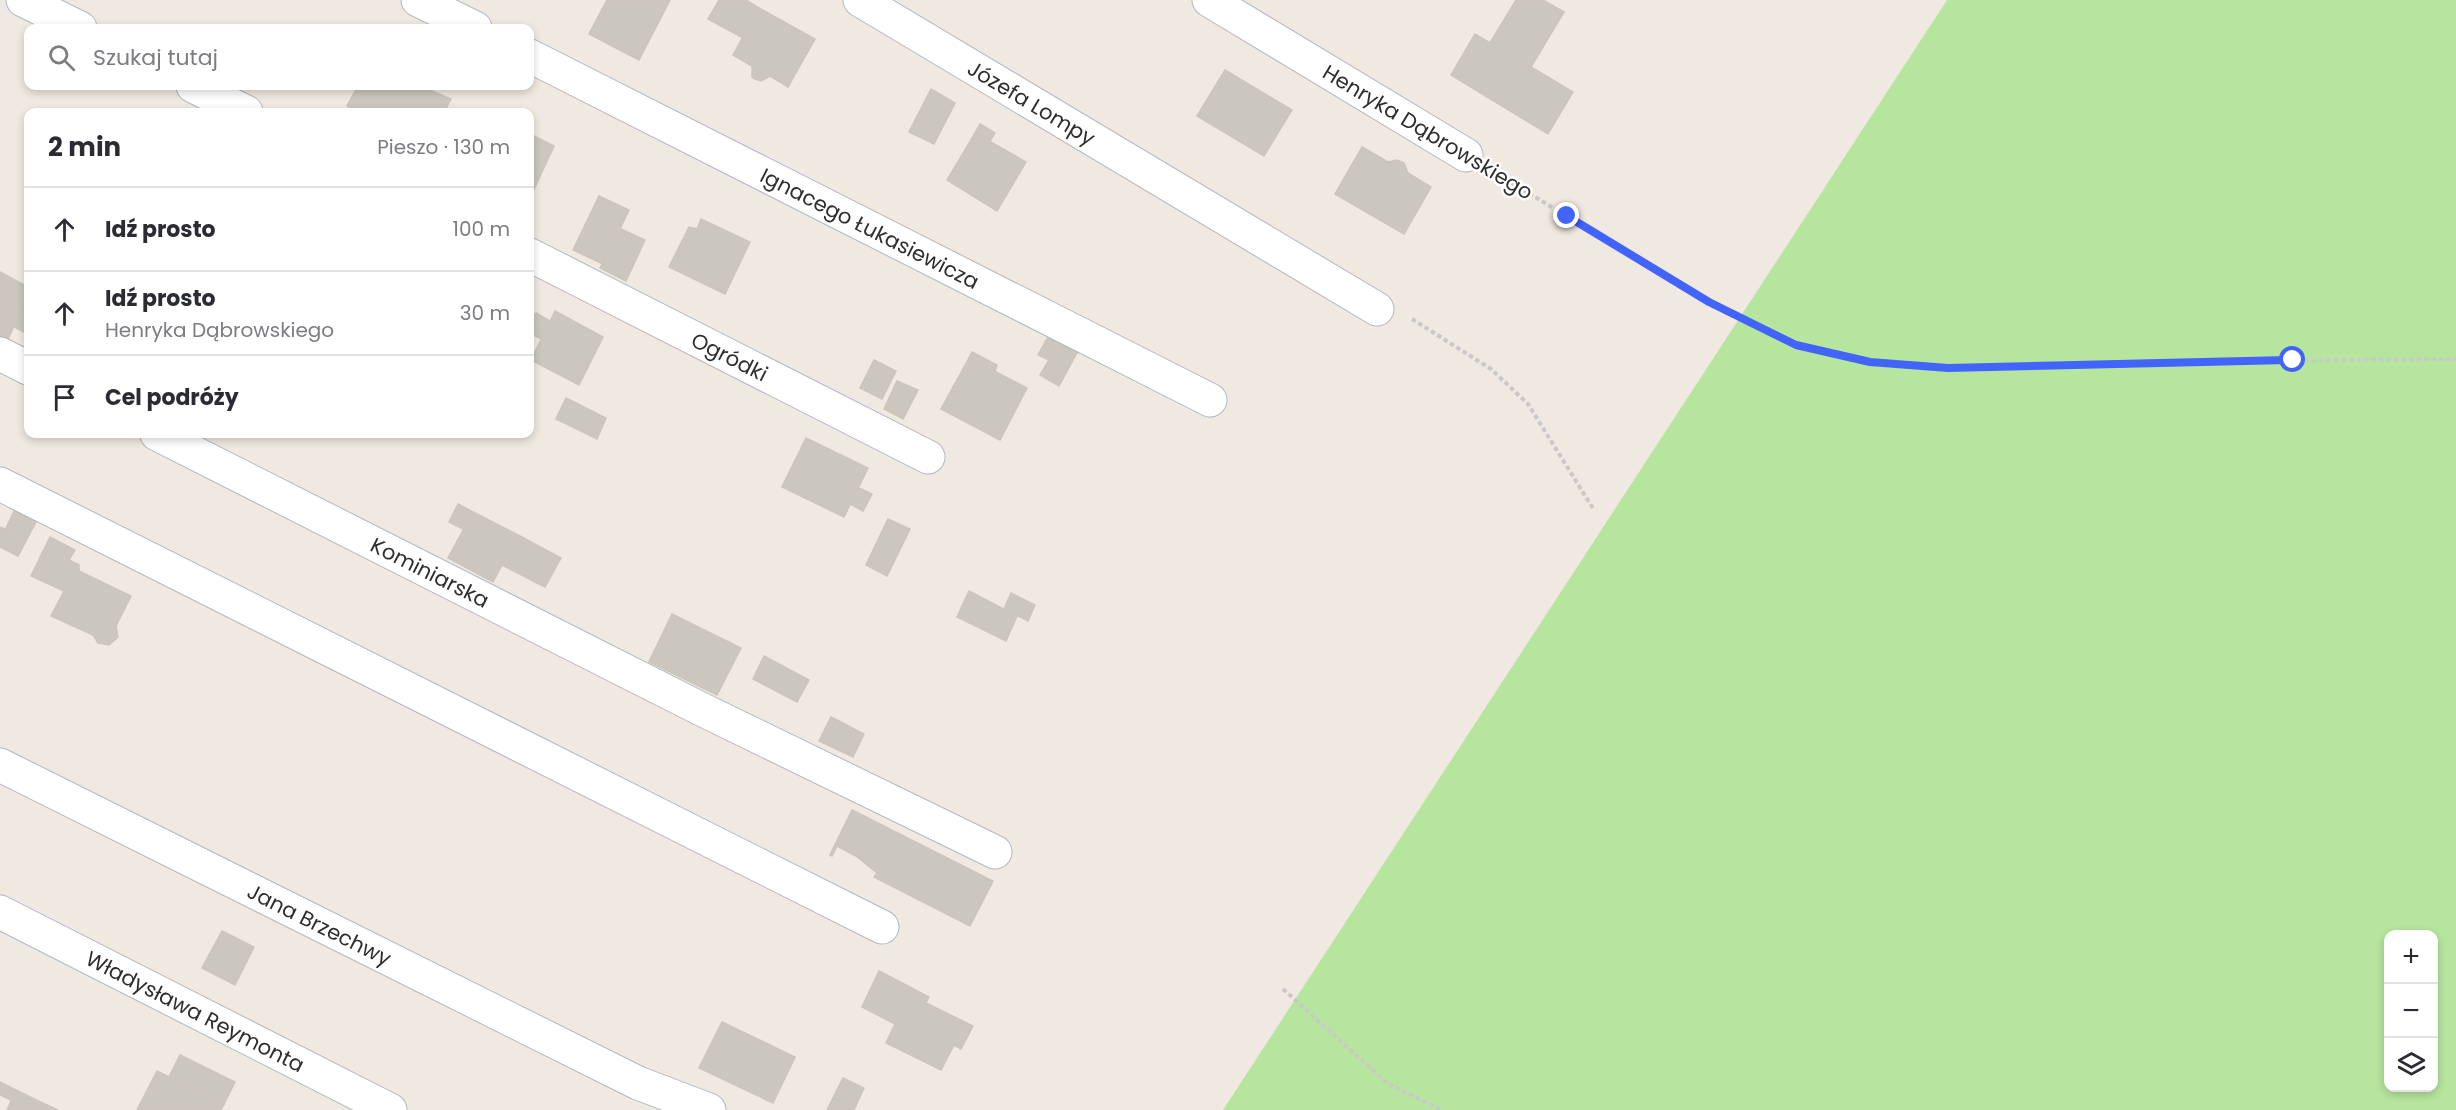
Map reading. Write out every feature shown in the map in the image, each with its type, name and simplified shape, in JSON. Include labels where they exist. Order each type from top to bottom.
[{"type":"street","points":[[23,0],[72,24]]},
{"type":"street","points":[[418,0],[467,24]]},
{"type":"street","name":"Józefa Lompy","points":[[860,0],[1377,309]]},
{"type":"street","name":"Henryka Dąbrowskiego","points":[[1209,0],[1466,155]]},
{"type":"street","name":"Ignacego Łukasiewicza","points":[[534,58],[1210,400]]},
{"type":"street","points":[[200,90],[238,108]]},
{"type":"street","name":"Ogródki","points":[[534,257],[928,457]]},
{"type":"street","points":[[0,354],[24,366]]},
{"type":"street","name":"Kominiarska","points":[[165,438],[703,710],[995,852]]},
{"type":"street","points":[[0,484],[882,927]]},
{"type":"street","name":"Jana Brzechwy","points":[[0,765],[638,1083],[709,1110]]},
{"type":"street","name":"Władysława Reymonta","points":[[0,912],[390,1110]]},
{"type":"path","name":"Henryka Dąbrowskiego","points":[[1466,155],[1709,302],[1796,345],[1870,362],[1948,368],[2246,360],[2456,359]]},
{"type":"path","points":[[1377,309],[1396,309],[1491,369],[1528,404],[1594,510]]},
{"type":"path","points":[[1283,989],[1387,1083],[1441,1110]]},
{"type":"green space","points":[[1947,0],[2456,0],[2456,1110],[1223,1110]]},
{"type":"building","points":[[607,0],[670,0],[639,60],[589,34]]},
{"type":"building","points":[[719,0],[746,0],[759,8],[743,38],[708,19]]},
{"type":"building","points":[[1516,0],[1543,0],[1564,12],[1531,67],[1573,92],[1548,134],[1451,75],[1475,34],[1490,43]]},
{"type":"building","points":[[759,8],[815,39],[788,87],[770,76],[761,81],[755,79],[752,77],[752,66],[733,55]]},
{"type":"building","points":[[1225,70],[1292,110],[1264,156],[1197,116]]},
{"type":"building","points":[[931,89],[955,103],[934,144],[909,132]]},
{"type":"building","points":[[356,90],[430,90],[451,99],[446,108],[351,108],[347,106]]},
{"type":"building","points":[[980,124],[995,133],[990,141],[975,133]]},
{"type":"building","points":[[975,133],[1026,162],[997,211],[947,180]]},
{"type":"building","points":[[534,136],[554,146],[534,189]]},
{"type":"building","points":[[1362,147],[1388,162],[1397,160],[1404,163],[1408,173],[1431,187],[1404,234],[1335,194]]},
{"type":"building","points":[[599,196],[629,210],[603,264],[573,250]]},
{"type":"building","points":[[701,219],[750,242],[725,294],[669,267],[689,227],[697,229]]},
{"type":"building","points":[[621,229],[645,240],[626,281],[600,268]]},
{"type":"building","points":[[0,272],[24,285],[24,306],[5,345],[0,342]]},
{"type":"building","points":[[24,306],[24,332],[14,327]]},
{"type":"building","points":[[555,311],[603,337],[579,385],[534,362],[534,354]]},
{"type":"building","points":[[536,313],[550,321],[541,339],[534,335]]},
{"type":"building","points":[[1049,335],[1078,351],[1059,386],[1040,375],[1049,360],[1038,355]]},
{"type":"building","points":[[972,352],[997,365],[995,371],[969,358]]},
{"type":"building","points":[[969,358],[1027,388],[1000,440],[941,409]]},
{"type":"building","points":[[874,360],[896,371],[882,399],[860,388]]},
{"type":"building","points":[[897,381],[918,390],[903,419],[884,409]]},
{"type":"building","points":[[566,398],[606,418],[597,439],[556,419]]},
{"type":"building","points":[[806,438],[868,468],[844,517],[782,487]]},
{"type":"building","points":[[859,488],[872,494],[863,511],[850,504]]},
{"type":"building","points":[[458,504],[473,512],[463,529],[449,522]]},
{"type":"building","points":[[15,509],[37,520],[18,556],[0,547],[0,541]]},
{"type":"building","points":[[473,512],[518,535],[493,582],[448,558]]},
{"type":"building","points":[[888,519],[910,529],[887,576],[866,565]]},
{"type":"building","points":[[0,527],[5,529],[0,541]]},
{"type":"building","points":[[518,535],[561,558],[545,587],[502,565]]},
{"type":"building","points":[[50,537],[75,550],[69,560],[79,565],[79,571],[131,596],[116,626],[118,637],[109,645],[98,643],[93,635],[51,616],[64,591],[31,576]]},
{"type":"building","points":[[969,591],[1017,616],[1006,641],[957,617]]},
{"type":"building","points":[[1011,593],[1035,605],[1028,621],[1004,609]]},
{"type":"building","points":[[672,614],[741,648],[717,695],[649,662]]},
{"type":"building","points":[[764,656],[809,680],[797,702],[753,679]]},
{"type":"building","points":[[831,717],[864,734],[853,757],[819,741]]},
{"type":"building","points":[[852,810],[993,881],[970,926],[874,877],[877,873],[856,856],[837,846],[832,856],[830,855]]},
{"type":"building","points":[[222,931],[254,947],[235,985],[202,968]]},
{"type":"building","points":[[879,971],[929,997],[926,1003],[973,1026],[961,1049],[954,1045],[941,1070],[886,1043],[895,1024],[862,1007]]},
{"type":"building","points":[[722,1022],[795,1057],[773,1103],[699,1068]]},
{"type":"building","points":[[180,1055],[235,1082],[224,1104],[169,1077]]},
{"type":"building","points":[[157,1071],[224,1104],[221,1110],[137,1110]]},
{"type":"building","points":[[843,1078],[864,1088],[857,1103],[836,1092]]},
{"type":"building","points":[[0,1082],[16,1090],[11,1100],[0,1095]]},
{"type":"building","points":[[16,1090],[47,1105],[45,1110],[7,1110]]},
{"type":"building","points":[[836,1092],[857,1103],[854,1110],[827,1110]]},
{"type":"building","points":[[47,1105],[58,1110],[45,1110]]},
{"type":"route","points":[[1567,216],[1709,302],[1796,345],[1870,362],[1948,368],[2293,360]]}]
